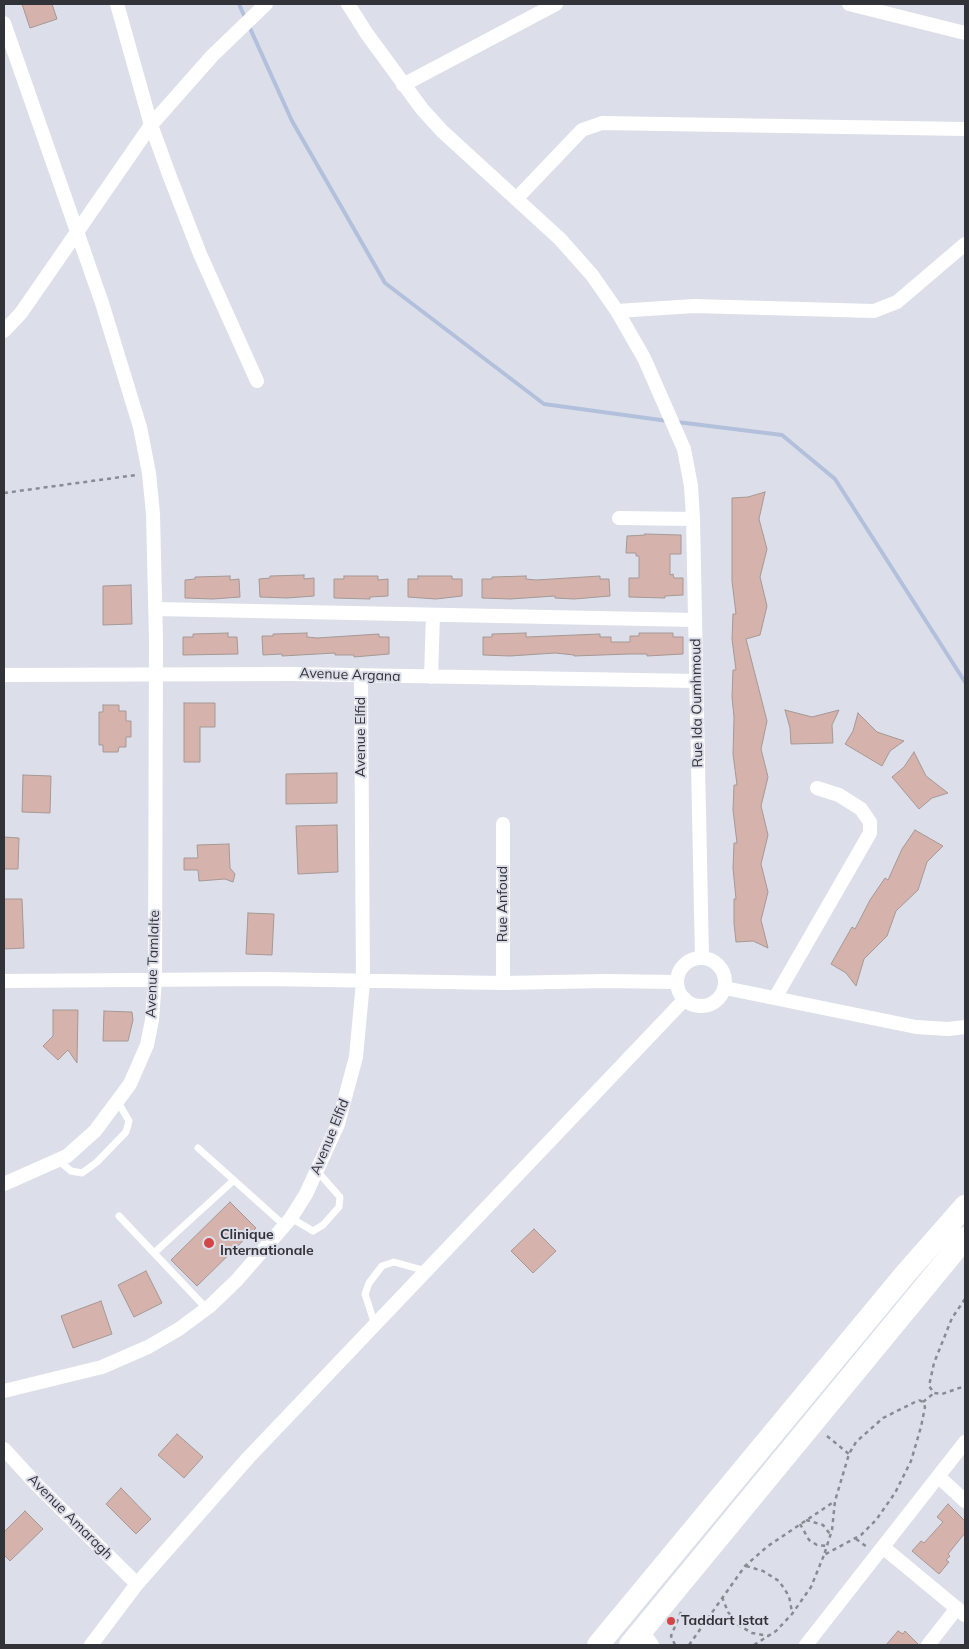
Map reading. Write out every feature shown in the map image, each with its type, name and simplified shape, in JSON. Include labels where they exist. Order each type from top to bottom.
[{"type":"highway","points":[[598,1645],[906,1273],[965,1206]]},
{"type":"highway","points":[[641,1640],[965,1238]]},
{"type":"street","points":[[116,4],[151,125],[200,254],[257,381]]},
{"type":"street","points":[[4,331],[21,312],[151,125],[212,56],[266,4]]},
{"type":"street","name":"Rue Ida Oumhmoud","points":[[348,4],[403,86],[442,130],[573,252],[592,275],[617,311],[644,358],[684,449],[691,486],[693,519],[702,958]]},
{"type":"street","points":[[403,86],[556,4]]},
{"type":"street","points":[[850,4],[965,33]]},
{"type":"street","name":"Avenue Tamlalte","points":[[4,23],[77,230],[140,427],[149,473],[154,514],[156,610],[155,980],[152,1020],[147,1045],[134,1078],[95,1131],[67,1156],[4,1184]]},
{"type":"street","points":[[517,198],[582,130],[602,123],[965,129]]},
{"type":"street","points":[[617,311],[694,306],[874,311],[896,302],[965,244]]},
{"type":"street","points":[[619,518],[693,519]]},
{"type":"street","points":[[156,610],[695,620]]},
{"type":"street","points":[[431,678],[433,615]]},
{"type":"street","name":"Avenue Argana","points":[[4,675],[156,676],[292,674],[431,678],[696,681]]},
{"type":"street","name":"Avenue Elfid","points":[[4,1392],[102,1367],[148,1347],[179,1328],[206,1308],[238,1280],[288,1222],[317,1171],[338,1124],[348,1091],[356,1057],[363,982],[361,676]]},
{"type":"street","points":[[775,998],[870,833],[870,822],[862,809],[839,795],[817,788]]},
{"type":"street","name":"Rue Anfoud","points":[[503,983],[504,824]]},
{"type":"street","points":[[702,958],[717,964],[722,971],[725,988],[716,1002],[708,1005],[692,1004],[685,1000],[677,982],[682,968],[688,963],[702,958]]},
{"type":"street","points":[[4,981],[677,982]]},
{"type":"street","points":[[725,988],[916,1027],[948,1029],[965,1027]]},
{"type":"street","points":[[91,1645],[137,1584],[248,1458],[685,1000]]},
{"type":"street","points":[[806,1645],[884,1548],[965,1442]]},
{"type":"street","name":"Avenue Amaragh","points":[[4,1449],[37,1486],[137,1584]]},
{"type":"street","points":[[939,1477],[965,1501]]},
{"type":"street","points":[[884,1548],[961,1611],[928,1645]]},
{"type":"lane","points":[[58,1160],[71,1171],[82,1173],[97,1162],[126,1132],[129,1121],[118,1102]]},
{"type":"lane","points":[[198,1148],[234,1180],[288,1222],[313,1231],[324,1225],[338,1208],[340,1197],[317,1171]]},
{"type":"lane","points":[[154,1253],[234,1180]]},
{"type":"lane","points":[[119,1216],[206,1308]]},
{"type":"lane","points":[[376,1325],[365,1294],[369,1283],[382,1266],[394,1262],[426,1271]]},
{"type":"path","points":[[4,493],[149,473]]},
{"type":"path","points":[[965,1299],[952,1318],[932,1370],[928,1386],[934,1393],[942,1394],[965,1386]]},
{"type":"path","points":[[754,1645],[769,1636],[792,1614],[811,1587],[828,1546],[835,1500],[849,1454],[860,1437],[883,1418],[916,1401],[923,1402],[934,1393]]},
{"type":"path","points":[[824,1555],[861,1535],[876,1520],[895,1493],[904,1478],[916,1444],[925,1410],[923,1402]]},
{"type":"path","points":[[827,1436],[849,1454]]},
{"type":"path","points":[[689,1645],[745,1566],[768,1546],[835,1500]]},
{"type":"path","points":[[806,1520],[822,1525],[830,1535]]},
{"type":"path","points":[[800,1524],[809,1540],[817,1545],[828,1546]]},
{"type":"path","points":[[745,1566],[763,1571],[779,1581],[789,1596],[792,1614]]},
{"type":"path","points":[[722,1597],[728,1612],[738,1625],[752,1634],[769,1636]]},
{"type":"building","points":[[22,4],[52,4],[57,19],[30,28]]},
{"type":"building","points":[[765,492],[759,519],[767,549],[760,577],[767,606],[760,635],[746,639],[767,721],[761,749],[768,777],[761,806],[768,835],[761,864],[768,892],[761,920],[768,948],[753,941],[736,942],[734,899],[736,899],[733,868],[734,843],[737,843],[733,810],[734,785],[737,785],[733,754],[734,717],[732,697],[733,670],[736,670],[732,639],[733,614],[736,614],[732,581],[732,498],[748,497]]},
{"type":"building","points":[[645,534],[681,535],[681,554],[670,554],[670,575],[673,574],[674,578],[683,578],[683,595],[665,596],[665,598],[629,597],[629,578],[639,578],[639,556],[636,556],[636,553],[626,553],[627,536]]},
{"type":"building","points":[[304,575],[304,579],[314,578],[314,596],[260,597],[259,579],[270,578],[270,576]]},
{"type":"building","points":[[230,576],[230,580],[239,579],[240,597],[213,599],[185,598],[185,580],[195,579],[195,577]]},
{"type":"building","points":[[344,576],[378,576],[378,580],[388,579],[388,596],[370,597],[370,599],[334,598],[334,579],[344,579]]},
{"type":"building","points":[[418,576],[452,576],[452,579],[462,579],[462,596],[436,599],[408,597],[408,579],[418,579]]},
{"type":"building","points":[[526,576],[526,579],[536,580],[600,576],[600,579],[609,579],[610,596],[574,599],[555,598],[555,596],[510,599],[482,598],[482,579]]},
{"type":"building","points":[[131,585],[132,624],[103,625],[103,586]]},
{"type":"building","points":[[228,633],[228,637],[237,637],[238,654],[183,655],[183,637],[193,637],[193,634]]},
{"type":"building","points":[[307,633],[307,637],[317,638],[379,634],[379,637],[389,637],[389,654],[354,657],[354,655],[335,655],[335,653],[282,656],[282,654],[263,655],[262,636]]},
{"type":"building","points":[[526,633],[526,637],[600,634],[600,637],[611,637],[611,642],[630,642],[630,636],[639,636],[639,633],[673,633],[673,637],[683,637],[683,654],[647,656],[647,654],[629,654],[574,656],[555,653],[510,656],[483,655],[483,637],[492,637],[492,634]]},
{"type":"building","points":[[184,703],[215,703],[215,727],[200,727],[200,762],[184,762]]},
{"type":"building","points":[[103,705],[119,705],[119,711],[126,711],[126,721],[131,721],[131,737],[126,737],[126,747],[119,747],[118,752],[103,752],[103,745],[99,745],[99,712],[103,712]]},
{"type":"building","points":[[785,710],[812,717],[839,710],[832,725],[833,743],[791,744],[790,728]]},
{"type":"building","points":[[858,713],[877,732],[904,741],[890,751],[882,766],[845,744],[853,731]]},
{"type":"building","points":[[914,752],[926,776],[948,793],[932,798],[919,809],[892,777],[904,767]]},
{"type":"building","points":[[337,773],[337,803],[286,804],[286,774]]},
{"type":"building","points":[[23,775],[51,776],[50,813],[22,812]]},
{"type":"building","points":[[337,825],[338,872],[298,874],[296,826]]},
{"type":"building","points":[[915,830],[943,846],[927,862],[918,890],[896,911],[887,936],[864,959],[856,986],[846,973],[831,964],[852,927],[855,929],[870,900],[885,878],[888,880],[902,849]]},
{"type":"building","points":[[4,837],[19,838],[18,869],[4,869]]},
{"type":"building","points":[[229,844],[230,868],[235,874],[233,882],[225,879],[199,881],[198,870],[184,870],[184,858],[198,858],[197,845]]},
{"type":"building","points":[[4,899],[22,899],[24,948],[4,949]]},
{"type":"building","points":[[248,913],[274,914],[272,955],[246,954]]},
{"type":"building","points":[[53,1010],[78,1010],[77,1063],[68,1050],[58,1060],[43,1046],[53,1036]]},
{"type":"building","points":[[104,1011],[132,1012],[133,1020],[128,1041],[103,1041]]},
{"type":"building","points":[[230,1202],[256,1228],[197,1286],[171,1260]]},
{"type":"building","points":[[534,1229],[556,1251],[533,1273],[511,1251]]},
{"type":"building","points":[[146,1271],[162,1303],[134,1317],[118,1285]]},
{"type":"building","points":[[101,1301],[112,1334],[73,1348],[61,1316]]},
{"type":"building","points":[[177,1434],[203,1457],[184,1478],[158,1455]]},
{"type":"building","points":[[121,1488],[151,1519],[136,1534],[106,1504]]},
{"type":"building","points":[[948,1504],[965,1521],[965,1533],[948,1554],[950,1556],[946,1560],[949,1562],[939,1574],[912,1551],[921,1541],[924,1543],[943,1522],[937,1517]]},
{"type":"building","points":[[25,1511],[43,1529],[10,1561],[4,1555],[4,1532]]},
{"type":"building","points":[[898,1631],[903,1634],[905,1631],[919,1645],[886,1645]]},
{"type":"waterway","points":[[239,4],[246,20]]},
{"type":"waterway","points":[[249,26],[292,121],[385,283],[544,404],[668,421]]},
{"type":"waterway","points":[[677,422],[782,435],[835,479],[965,682]]},
{"type":"place","name":"Clinique Internationale","points":[[209,1243]]},
{"type":"place","name":"Taddart Istat","points":[[671,1621]]}]
